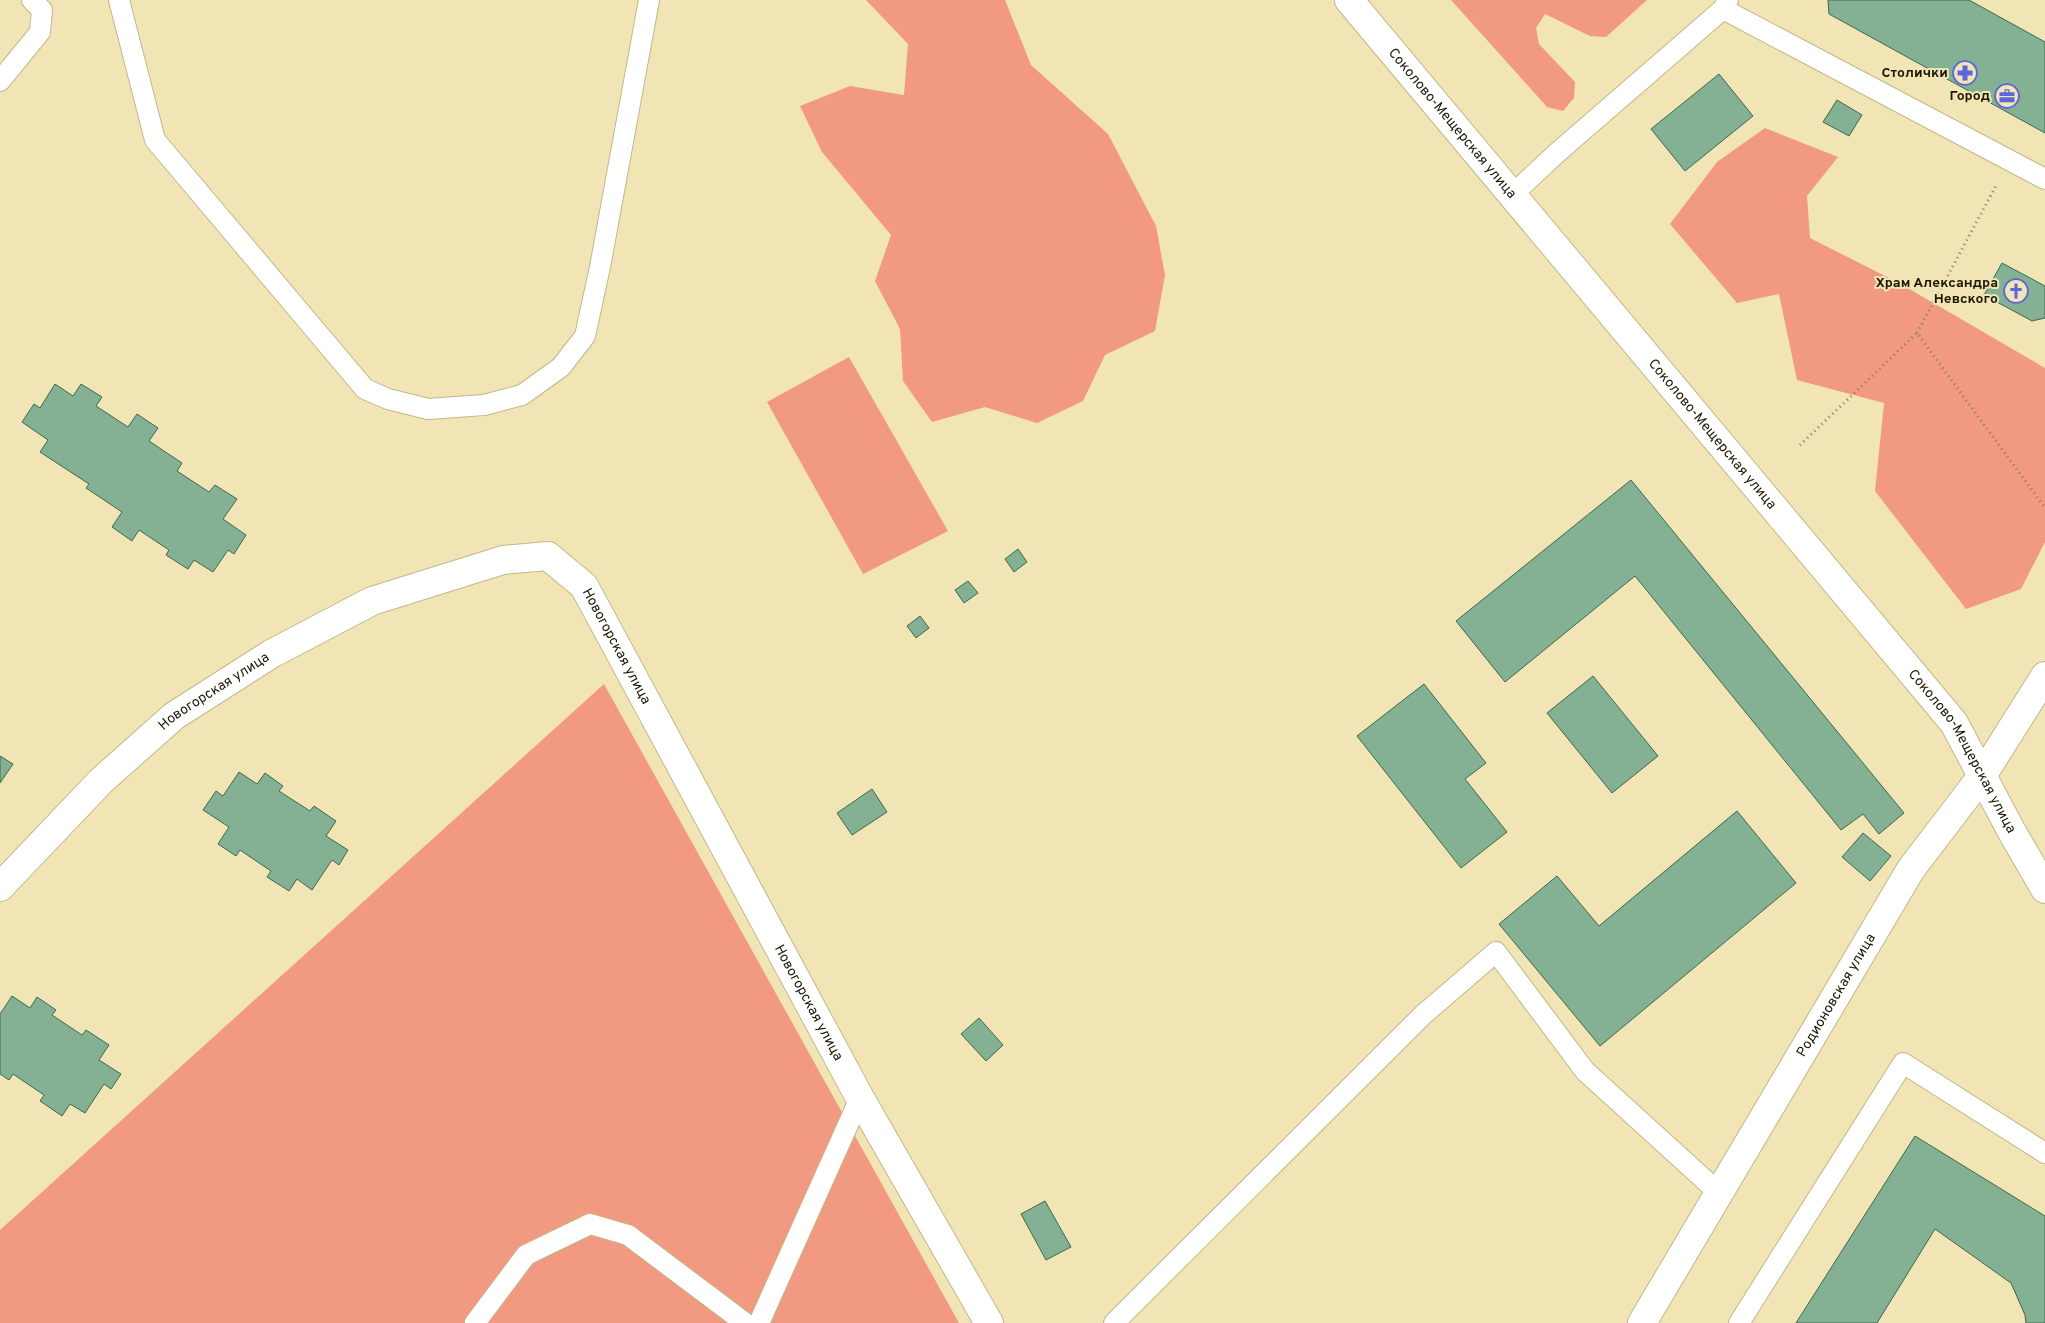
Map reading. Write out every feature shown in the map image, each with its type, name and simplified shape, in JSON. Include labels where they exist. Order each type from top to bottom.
[{"type":"street","name":"Соколово-Мещерская улица","points":[[1349,0],[1954,723],[2012,832],[2045,889]]},
{"type":"street","name":"Новогорская улица","points":[[0,887],[101,780],[174,716],[271,654],[372,601],[503,560],[548,556],[584,586],[860,1098],[989,1323]]},
{"type":"street","name":"Родионовская улица","points":[[1642,1323],[1911,868],[1982,776],[2045,676]]},
{"type":"lane","points":[[0,80],[40,32],[42,10],[32,0]]},
{"type":"lane","points":[[120,0],[156,140],[365,389],[388,399],[428,409],[484,406],[522,395],[561,367],[585,336],[600,267],[650,0]]},
{"type":"lane","points":[[1512,195],[1726,4],[2045,180]]},
{"type":"lane","points":[[1114,1323],[1424,1014],[1496,952],[1585,1071],[1718,1192]]},
{"type":"lane","points":[[1739,1323],[1902,1063],[2045,1153]]},
{"type":"lane","points":[[759,1323],[860,1098]]},
{"type":"lane","points":[[474,1323],[526,1255],[590,1224],[628,1235],[744,1323]]},
{"type":"path","points":[[1800,445],[1917,333],[2010,161]]},
{"type":"path","points":[[1917,333],[2045,508]]},
{"type":"shaded area","points":[[866,0],[1005,0],[1031,65],[1108,134],[1156,226],[1165,275],[1155,331],[1105,355],[1083,401],[1037,423],[985,407],[932,422],[903,381],[900,329],[875,281],[891,235],[822,152],[800,106],[850,86],[904,95],[908,44]]},
{"type":"shaded area","points":[[1451,0],[1647,0],[1606,37],[1590,36],[1545,14],[1536,28],[1539,44],[1575,82],[1574,98],[1563,111],[1547,107]]},
{"type":"shaded area","points":[[1765,128],[1838,157],[1807,196],[1810,238],[1899,283],[2045,368],[2045,542],[2021,589],[1966,609],[1875,491],[1884,403],[1797,380],[1779,294],[1737,303],[1670,224],[1717,162]]},
{"type":"shaded area","points":[[849,357],[948,531],[863,574],[767,402]]},
{"type":"shaded area","points":[[604,684],[959,1323],[0,1323],[0,1230]]},
{"type":"building","points":[[1828,0],[1969,0],[2045,42],[2045,133],[1829,14]]},
{"type":"building","points":[[1719,74],[1753,116],[1685,171],[1651,129]]},
{"type":"building","points":[[1837,100],[1862,115],[1849,136],[1823,122]]},
{"type":"building","name":"Храм Александра Невского","points":[[2002,263],[2045,286],[2045,318],[2032,321],[1984,295]]},
{"type":"building","points":[[55,384],[73,396],[81,384],[102,397],[96,406],[128,427],[137,414],[158,428],[149,441],[182,463],[177,471],[209,492],[215,485],[237,499],[223,519],[246,535],[234,554],[228,550],[213,572],[194,560],[188,569],[166,555],[169,550],[139,530],[132,541],[112,527],[122,512],[86,488],[89,484],[40,452],[48,440],[22,422],[34,404],[40,408]]},
{"type":"building","points":[[1631,480],[1904,813],[1879,834],[1863,814],[1841,830],[1635,576],[1505,682],[1456,621]]},
{"type":"building","points":[[1018,549],[1027,562],[1014,572],[1005,559]]},
{"type":"building","points":[[968,581],[978,593],[964,603],[955,590]]},
{"type":"building","points":[[920,616],[929,628],[916,638],[907,626]]},
{"type":"building","points":[[1593,676],[1658,756],[1612,793],[1547,713]]},
{"type":"building","points":[[1424,684],[1486,763],[1465,779],[1507,832],[1461,868],[1357,736]]},
{"type":"building","points":[[0,756],[13,764],[0,783]]},
{"type":"building","points":[[239,772],[257,784],[265,773],[283,786],[279,791],[310,811],[314,806],[336,821],[326,836],[348,850],[339,865],[332,860],[312,890],[297,879],[289,891],[267,877],[271,871],[240,850],[236,856],[218,844],[229,827],[203,810],[216,791],[223,796]]},
{"type":"building","points":[[872,789],[887,812],[852,835],[837,813]]},
{"type":"building","points":[[1737,811],[1796,883],[1600,1046],[1499,924],[1557,876],[1599,926]]},
{"type":"building","points":[[1863,833],[1891,856],[1870,881],[1842,857]]},
{"type":"building","points":[[12,996],[30,1008],[37,997],[56,1010],[52,1015],[82,1035],[86,1030],[109,1045],[99,1060],[121,1074],[111,1089],[104,1084],[85,1113],[70,1104],[62,1116],[40,1101],[44,1095],[13,1074],[9,1080],[0,1074],[0,1014]]},
{"type":"building","points":[[979,1018],[1003,1045],[986,1061],[961,1034]]},
{"type":"building","points":[[1915,1136],[2045,1216],[2045,1323],[2026,1323],[2025,1315],[2011,1283],[1935,1229],[1877,1323],[1796,1323]]},
{"type":"building","points":[[1045,1201],[1071,1247],[1046,1260],[1021,1214]]},
{"type":"place","name":"Столички","points":[[1965,73]]},
{"type":"place","name":"Город","points":[[2007,96]]},
{"type":"place","name":"Храм Александра Невского","points":[[2016,291]]}]
